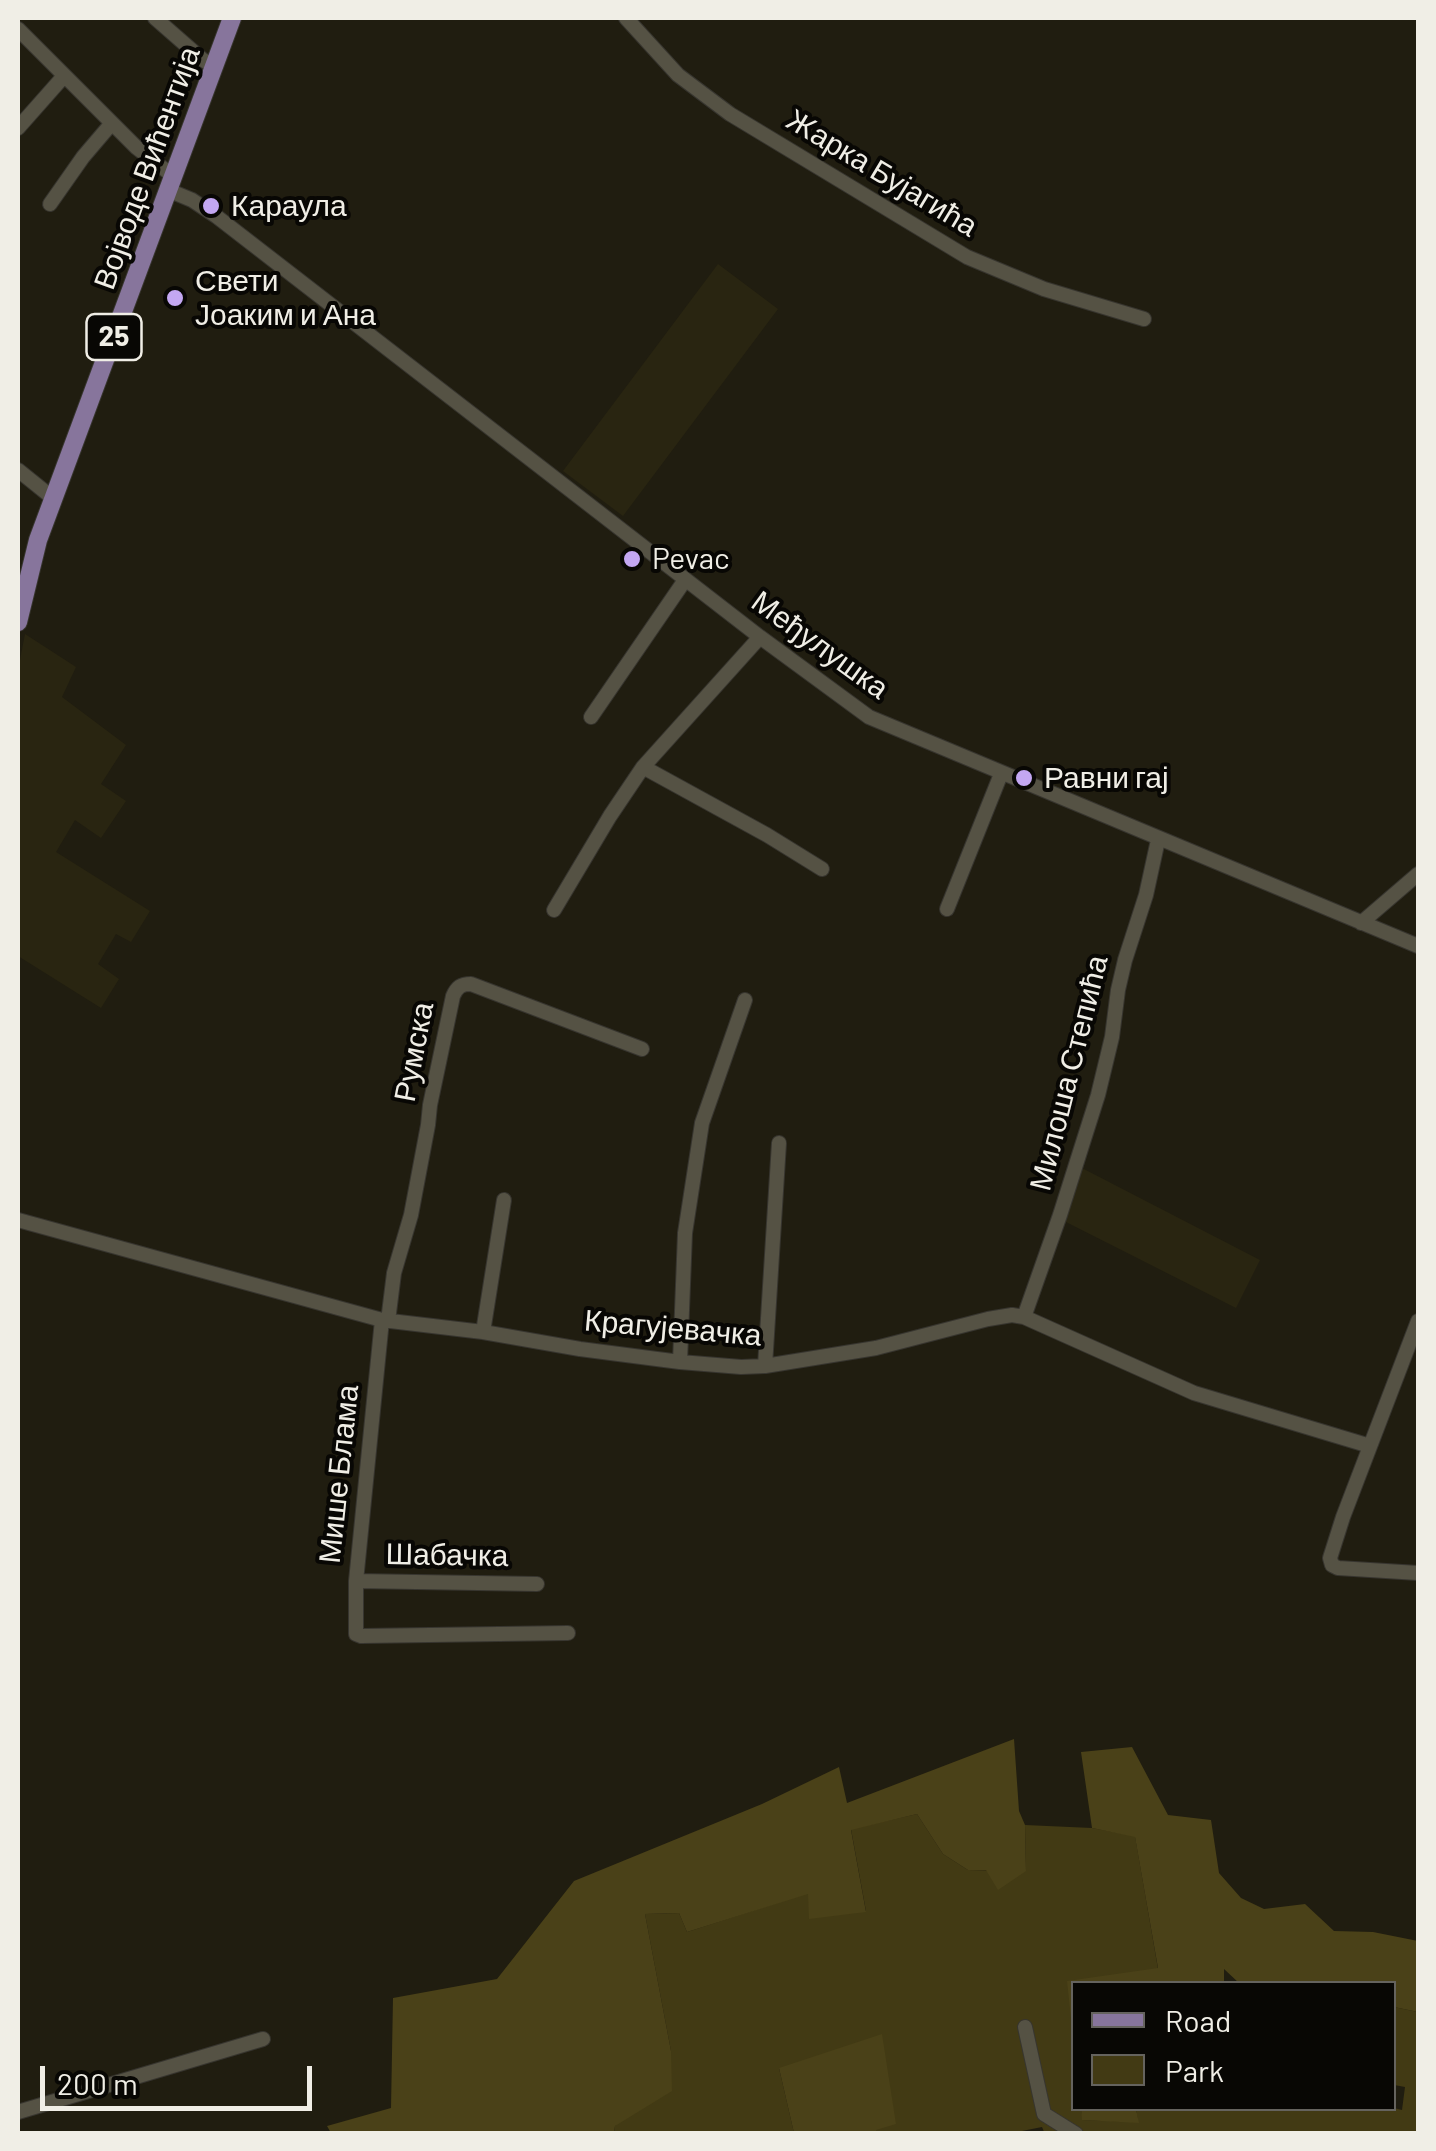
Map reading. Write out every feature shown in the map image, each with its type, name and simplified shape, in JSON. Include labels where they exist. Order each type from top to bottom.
[{"type":"main road","name":"Војводе Вићентија","points":[[18,622],[33,554],[232,18]]},
{"type":"street","points":[[155,18],[214,66]]},
{"type":"street","name":"Жарка Бујагића","points":[[626,18],[678,75],[730,114],[966,257],[1044,289],[1144,319]]},
{"type":"street","name":"Међулушка","points":[[18,29],[171,183],[869,718],[1418,946]]},
{"type":"street","points":[[18,128],[64,76]]},
{"type":"street","points":[[50,204],[112,124]]},
{"type":"street","points":[[18,470],[54,498]]},
{"type":"street","points":[[591,717],[686,580]]},
{"type":"street","points":[[554,910],[642,768],[760,638]]},
{"type":"street","points":[[642,768],[822,868]]},
{"type":"street","points":[[948,909],[1001,774]]},
{"type":"street","name":"Милоша Степића","points":[[1024,1317],[1098,1095],[1125,960],[1146,895],[1158,840]]},
{"type":"street","points":[[1361,923],[1418,874]]},
{"type":"street","name":"Румска","points":[[385,1320],[457,988],[470,984],[642,1050]]},
{"type":"street","points":[[680,1362],[685,1233],[702,1123],[745,1000]]},
{"type":"street","points":[[765,1366],[779,1144]]},
{"type":"street","points":[[484,1332],[504,1200]]},
{"type":"street","name":"Крагујевачка","points":[[18,1220],[385,1320],[680,1362],[765,1366],[876,1348],[988,1319],[1024,1317]]},
{"type":"street","points":[[1024,1317],[1194,1393],[1370,1446]]},
{"type":"street","name":"Мише Блама","points":[[385,1320],[356,1581],[356,1634],[568,1633]]},
{"type":"street","points":[[1418,1321],[1331,1562],[1341,1568],[1418,1573]]},
{"type":"street","name":"Шабачка","points":[[356,1581],[537,1584]]},
{"type":"street","points":[[1025,2027],[1044,2114],[1076,2134]]},
{"type":"street","points":[[18,2112],[263,2039]]},
{"type":"shaded area","points":[[718,264],[778,309],[623,516],[563,471]]},
{"type":"shaded area","points":[[25,634],[76,667],[62,697],[126,745],[101,784],[126,801],[101,838],[75,820],[56,852],[150,911],[131,942],[116,934],[98,964],[119,979],[101,1008],[18,956],[18,670]]},
{"type":"shaded area","points":[[1080,1167],[1260,1260],[1236,1308],[1064,1221]]},
{"type":"shaded area","points":[[1014,1739],[1019,1811],[1025,1825],[1026,1871],[998,1890],[986,1870],[968,1870],[943,1854],[917,1814],[851,1830],[866,1912],[809,1919],[808,1894],[687,1932],[679,1913],[645,1914],[671,2051],[672,2091],[615,2126],[614,2133],[331,2133],[327,2126],[391,2108],[393,1998],[497,1979],[574,1881],[762,1804],[839,1767],[847,1803]]},
{"type":"shaded area","points":[[1132,1747],[1168,1815],[1211,1820],[1219,1873],[1241,1898],[1264,1909],[1305,1904],[1334,1931],[1373,1932],[1418,1941],[1418,2012],[1396,2007],[1396,1981],[1237,1981],[1224,1969],[1224,1981],[1071,1981],[1071,2019],[1067,1981],[1158,1968],[1135,1837],[1092,1828],[1081,1752]]},
{"type":"shaded area","points":[[882,2034],[896,2124],[876,2133],[794,2133],[779,2068]]},
{"type":"shaded area","points":[[1081,2111],[1136,2111],[1139,2123],[1082,2120]]},
{"type":"green space","points":[[917,1814],[943,1854],[968,1870],[1026,1871],[1025,1825],[1092,1828],[1135,1836],[1158,1969],[1068,1982],[1071,2111],[1081,2111],[1083,2120],[1138,2122],[1136,2111],[1402,2110],[1405,2087],[1396,2085],[1396,2007],[1418,2012],[1418,2133],[1045,2134],[1042,2127],[1007,2134],[876,2133],[779,2068],[794,2133],[614,2134],[615,2126],[671,2051],[645,1914],[679,1913],[687,1932],[808,1893],[866,1911],[851,1829]]},
{"type":"place","name":"Караула","points":[[211,206]]},
{"type":"place","name":"Свети Јоаким и Ана","points":[[175,298]]},
{"type":"place","name":"Pevac","points":[[632,559]]},
{"type":"place","name":"Равни гај","points":[[1024,778]]}]
